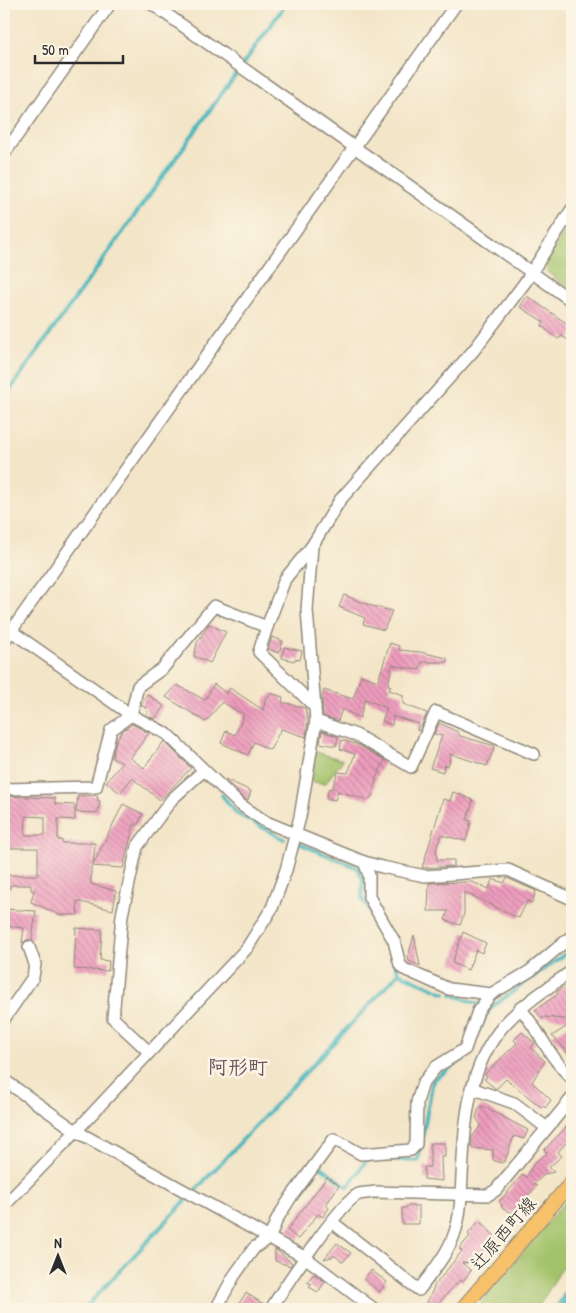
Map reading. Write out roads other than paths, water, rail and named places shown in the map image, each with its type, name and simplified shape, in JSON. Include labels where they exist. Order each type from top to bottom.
[{"type":"main road","name":"辻原西町線","points":[[462,1309],[572,1182]]},
{"type":"street","points":[[4,154],[110,4]]},
{"type":"street","points":[[152,4],[572,301]]},
{"type":"street","points":[[4,641],[7,628],[456,4]]},
{"type":"street","points":[[315,708],[259,652],[286,579],[312,546],[340,500],[474,350],[531,271],[572,209]]},
{"type":"street","points":[[4,1206],[247,948],[272,908],[296,833],[316,721],[307,610],[312,546]]},
{"type":"street","points":[[4,789],[96,787],[110,730],[131,715],[138,686],[163,668],[214,606],[267,627]]},
{"type":"street","points":[[7,628],[131,715],[167,734],[238,803],[259,818],[364,862],[425,876],[508,870],[572,900]]},
{"type":"street","points":[[316,721],[356,735],[411,768],[436,712],[534,754]]},
{"type":"street","points":[[148,1051],[113,1018],[122,915],[137,847],[172,799],[203,771]]},
{"type":"street","points":[[364,862],[368,875],[368,897],[394,941],[400,964],[404,969],[449,989],[489,998]]},
{"type":"street","points":[[216,1309],[234,1276],[254,1248],[270,1237],[277,1219],[291,1197],[334,1139],[361,1154],[411,1150],[416,1144],[417,1102],[423,1083],[436,1066],[465,1049],[478,1011],[489,998],[530,971],[572,936]]},
{"type":"street","points":[[4,1019],[33,977],[35,964],[29,947]]},
{"type":"street","points":[[332,1222],[419,1290],[448,1248],[455,1232],[461,1196],[465,1120],[471,1088],[484,1057],[496,1036],[520,1008],[572,971]]},
{"type":"street","points":[[520,1008],[534,1024],[563,1069],[572,1078]]},
{"type":"street","points":[[4,1080],[76,1131],[306,1258],[374,1309]]},
{"type":"street","points":[[471,1088],[514,1103],[548,1128]]},
{"type":"street","points":[[275,1308],[306,1258],[332,1222],[346,1203],[358,1194],[374,1192],[483,1197],[492,1192],[572,1098]]},
{"type":"water","points":[[572,1281],[572,1309],[554,1309]]},
{"type":"waterway","points":[[4,398],[286,4]]},
{"type":"waterway","points":[[222,795],[236,813],[284,839]]},
{"type":"waterway","points":[[298,843],[358,868],[363,880],[362,898],[377,921]]},
{"type":"waterway","points":[[472,1044],[489,1009],[572,949]]},
{"type":"waterway","points":[[395,964],[399,973],[445,993]]},
{"type":"waterway","points":[[84,1309],[399,973]]},
{"type":"waterway","points":[[452,994],[481,1005]]},
{"type":"waterway","points":[[320,1166],[348,1187],[368,1158],[418,1161],[433,1080],[466,1057],[469,1050]]},
{"type":"district","name":"阿形町","points":[[238,1066]]}]
